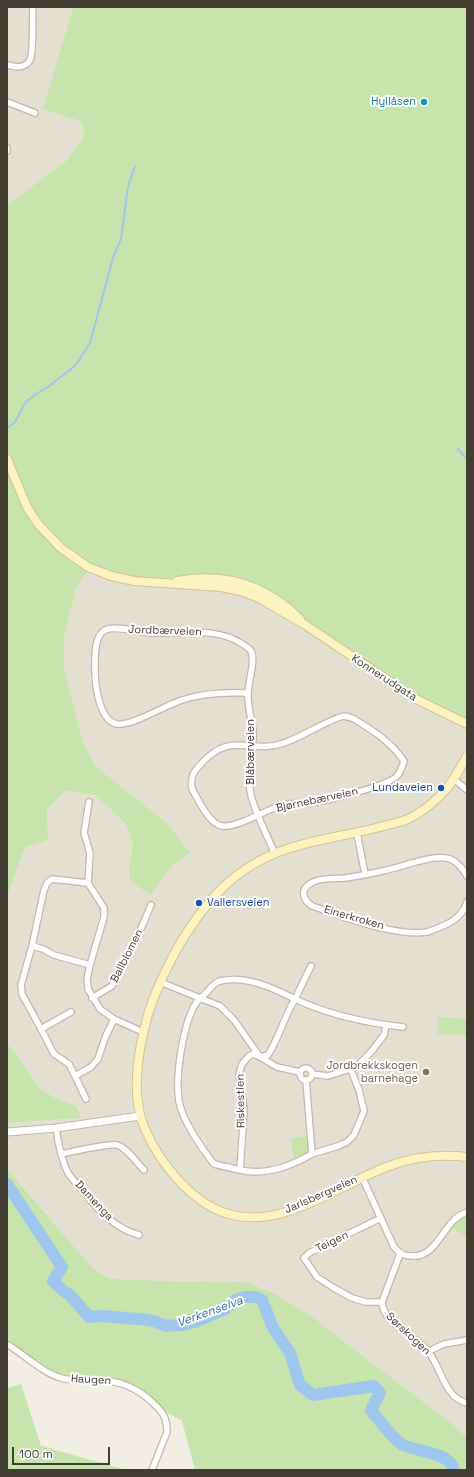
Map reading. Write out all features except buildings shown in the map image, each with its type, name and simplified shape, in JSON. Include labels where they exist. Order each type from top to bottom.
[{"type":"main road","name":"Konnerudgata","points":[[7,459],[27,507],[38,524],[53,541],[88,567],[111,576],[134,581],[221,587],[241,591],[263,600],[307,626],[414,698],[467,726]]},
{"type":"main road","points":[[140,1116],[137,1085],[143,1032],[160,982],[196,917],[211,899],[252,865],[275,854],[306,844],[395,823],[418,814],[432,803],[454,779],[466,756],[467,748]]},
{"type":"main road","name":"Jarlsbergveien","points":[[140,1116],[146,1133],[156,1151],[180,1181],[204,1203],[231,1215],[253,1218],[274,1216],[308,1203],[391,1165],[409,1160],[432,1157],[467,1157]]},
{"type":"street","points":[[7,65],[16,67],[24,66],[30,60],[32,51],[33,7]]},
{"type":"street","points":[[7,102],[35,113]]},
{"type":"street","name":"Jordbærveien","points":[[112,628],[152,633],[204,633],[221,635],[232,639],[249,649],[252,653],[247,694],[228,692],[200,695],[169,704],[128,723],[117,724],[105,716],[98,697],[95,671],[97,640],[105,630],[112,628]]},
{"type":"street","name":"Blåbærveien","points":[[247,694],[252,723],[251,794],[275,854]]},
{"type":"street","name":"Bjørnebærveien","points":[[252,746],[269,747],[284,743],[343,716],[349,717],[389,742],[398,751],[404,761],[400,772],[395,778],[387,782],[359,792],[309,803],[283,805],[258,814]]},
{"type":"street","points":[[252,746],[236,744],[218,749],[209,755],[196,769],[193,774],[191,784],[192,789],[209,818],[217,824],[222,826],[234,824],[258,814]]},
{"type":"street","points":[[454,779],[467,790]]},
{"type":"street","points":[[89,802],[84,833],[90,853],[88,883],[104,908],[104,917],[90,965],[87,979],[88,989],[92,998],[100,1009],[114,1019],[143,1032]]},
{"type":"street","points":[[357,833],[365,874]]},
{"type":"street","name":"Einerkroken","points":[[467,876],[463,869],[450,859],[435,858],[345,878],[322,880],[306,886],[304,892],[304,897],[312,906],[350,919],[409,933],[427,932],[453,921],[466,910],[467,902]]},
{"type":"street","points":[[86,1099],[69,1064],[54,1054],[22,994],[21,985],[47,883],[52,879],[88,883]]},
{"type":"street","name":"Ballblomen","points":[[92,998],[112,986],[122,969],[151,905]]},
{"type":"street","points":[[32,946],[43,949],[54,955],[90,965]]},
{"type":"street","name":"Riskestien","points":[[240,1170],[244,1109],[240,1074],[242,1064],[252,1054],[260,1056],[268,1055],[311,966]]},
{"type":"street","points":[[351,1070],[359,1090],[364,1111],[354,1135],[347,1142],[312,1154],[301,1160],[282,1167],[252,1173],[214,1164],[188,1124],[179,1100],[178,1080],[182,1042],[192,1013],[200,998],[216,983],[221,981],[250,981],[266,986],[336,1015],[386,1026],[404,1027]]},
{"type":"street","points":[[160,982],[220,1006],[227,1011],[237,1023],[260,1056],[277,1067],[300,1072]]},
{"type":"street","points":[[41,1029],[71,1012]]},
{"type":"street","points":[[75,1076],[91,1067],[98,1059],[105,1038],[114,1019]]},
{"type":"street","points":[[312,1074],[328,1076],[351,1070],[356,1067],[371,1052],[384,1035],[386,1026]]},
{"type":"street","points":[[300,1072],[304,1068],[308,1068],[311,1070],[312,1074]]},
{"type":"street","points":[[300,1072],[302,1078],[306,1080],[312,1154]]},
{"type":"street","points":[[306,1080],[310,1079],[312,1074]]},
{"type":"street","points":[[7,1132],[56,1128],[140,1116]]},
{"type":"street","name":"Damenga","points":[[56,1128],[61,1154],[69,1173],[106,1217],[127,1232],[139,1235]]},
{"type":"street","points":[[61,1154],[117,1145],[128,1152],[144,1170]]},
{"type":"street","points":[[362,1177],[394,1247],[400,1254],[417,1256],[427,1252],[451,1223],[457,1217],[467,1212]]},
{"type":"street","name":"Teigen","points":[[381,1218],[309,1253],[304,1258],[317,1277],[334,1288],[352,1298],[366,1302],[382,1302]]},
{"type":"street","name":"Sørskogen","points":[[400,1254],[382,1302],[382,1308],[386,1316],[422,1344],[438,1366],[449,1390],[456,1397],[467,1403]]},
{"type":"street","points":[[429,1352],[444,1344],[467,1340]]},
{"type":"street","name":"Haugen","points":[[7,1344],[56,1376],[69,1380],[119,1382],[136,1389],[149,1399],[163,1413],[167,1426],[167,1432],[152,1470]]},
{"type":"shaded area","points":[[7,7],[73,7],[62,44],[85,135],[67,160],[7,205]]},
{"type":"shaded area","points":[[88,569],[237,585],[467,724],[467,1438],[450,1422],[316,1319],[277,1295],[242,1281],[222,1283],[205,1281],[135,1281],[112,1279],[99,1273],[89,1264],[7,1169],[7,1123],[81,1118],[77,1107],[52,1096],[40,1088],[7,1043],[7,897],[25,847],[48,840],[47,809],[66,791],[95,795],[126,824],[133,846],[129,864],[164,875],[172,866],[190,853],[168,824],[95,766],[83,742],[64,668],[64,635],[76,589]]},
{"type":"green space","points":[[73,7],[467,7],[467,724],[431,708],[237,585],[209,582],[160,583],[88,570],[76,589],[64,635],[64,668],[83,742],[95,766],[168,824],[190,853],[172,866],[150,895],[130,880],[129,864],[133,846],[126,824],[95,795],[66,791],[47,809],[48,840],[25,847],[7,897],[7,205],[67,160],[85,135],[81,121],[43,109]]},
{"type":"green space","points":[[438,1017],[467,1019],[467,1035],[437,1034]]},
{"type":"green space","points":[[7,1043],[40,1088],[52,1096],[77,1107],[81,1118],[7,1123]]},
{"type":"green space","points":[[308,1136],[307,1152],[294,1161],[291,1138]]},
{"type":"green space","points":[[7,1169],[89,1264],[99,1273],[112,1279],[186,1282],[205,1281],[222,1283],[242,1281],[277,1295],[316,1319],[450,1422],[467,1438],[467,1470],[195,1470],[182,1421],[106,1377],[61,1376],[7,1347]]},
{"type":"green space","points":[[467,1217],[467,1238],[452,1227],[460,1220]]},
{"type":"green space","points":[[21,1384],[41,1446],[126,1470],[7,1470],[7,1388]]},
{"type":"waterway","points":[[7,428],[15,422],[25,403],[76,365],[90,343],[113,258],[121,239],[128,187],[135,166]]},
{"type":"waterway","points":[[458,449],[467,459]]},
{"type":"waterway","name":"Verkenselva","points":[[7,1184],[62,1267],[53,1281],[62,1290],[70,1295],[89,1317],[101,1316],[139,1319],[154,1321],[166,1326],[181,1325],[195,1322],[225,1309],[235,1300],[245,1297],[256,1297],[262,1300],[273,1328],[290,1353],[300,1385],[313,1395],[374,1386],[380,1393],[371,1410],[393,1437],[400,1443],[413,1449],[438,1455],[451,1464],[454,1470]]},
{"type":"place","name":"Hyllåsen","points":[[424,102]]},
{"type":"place","name":"Lundaveien","points":[[441,788]]},
{"type":"place","name":"Vallersveien","points":[[199,903]]},
{"type":"place","name":"Jordbrekkskogen barnehage","points":[[426,1072]]}]
